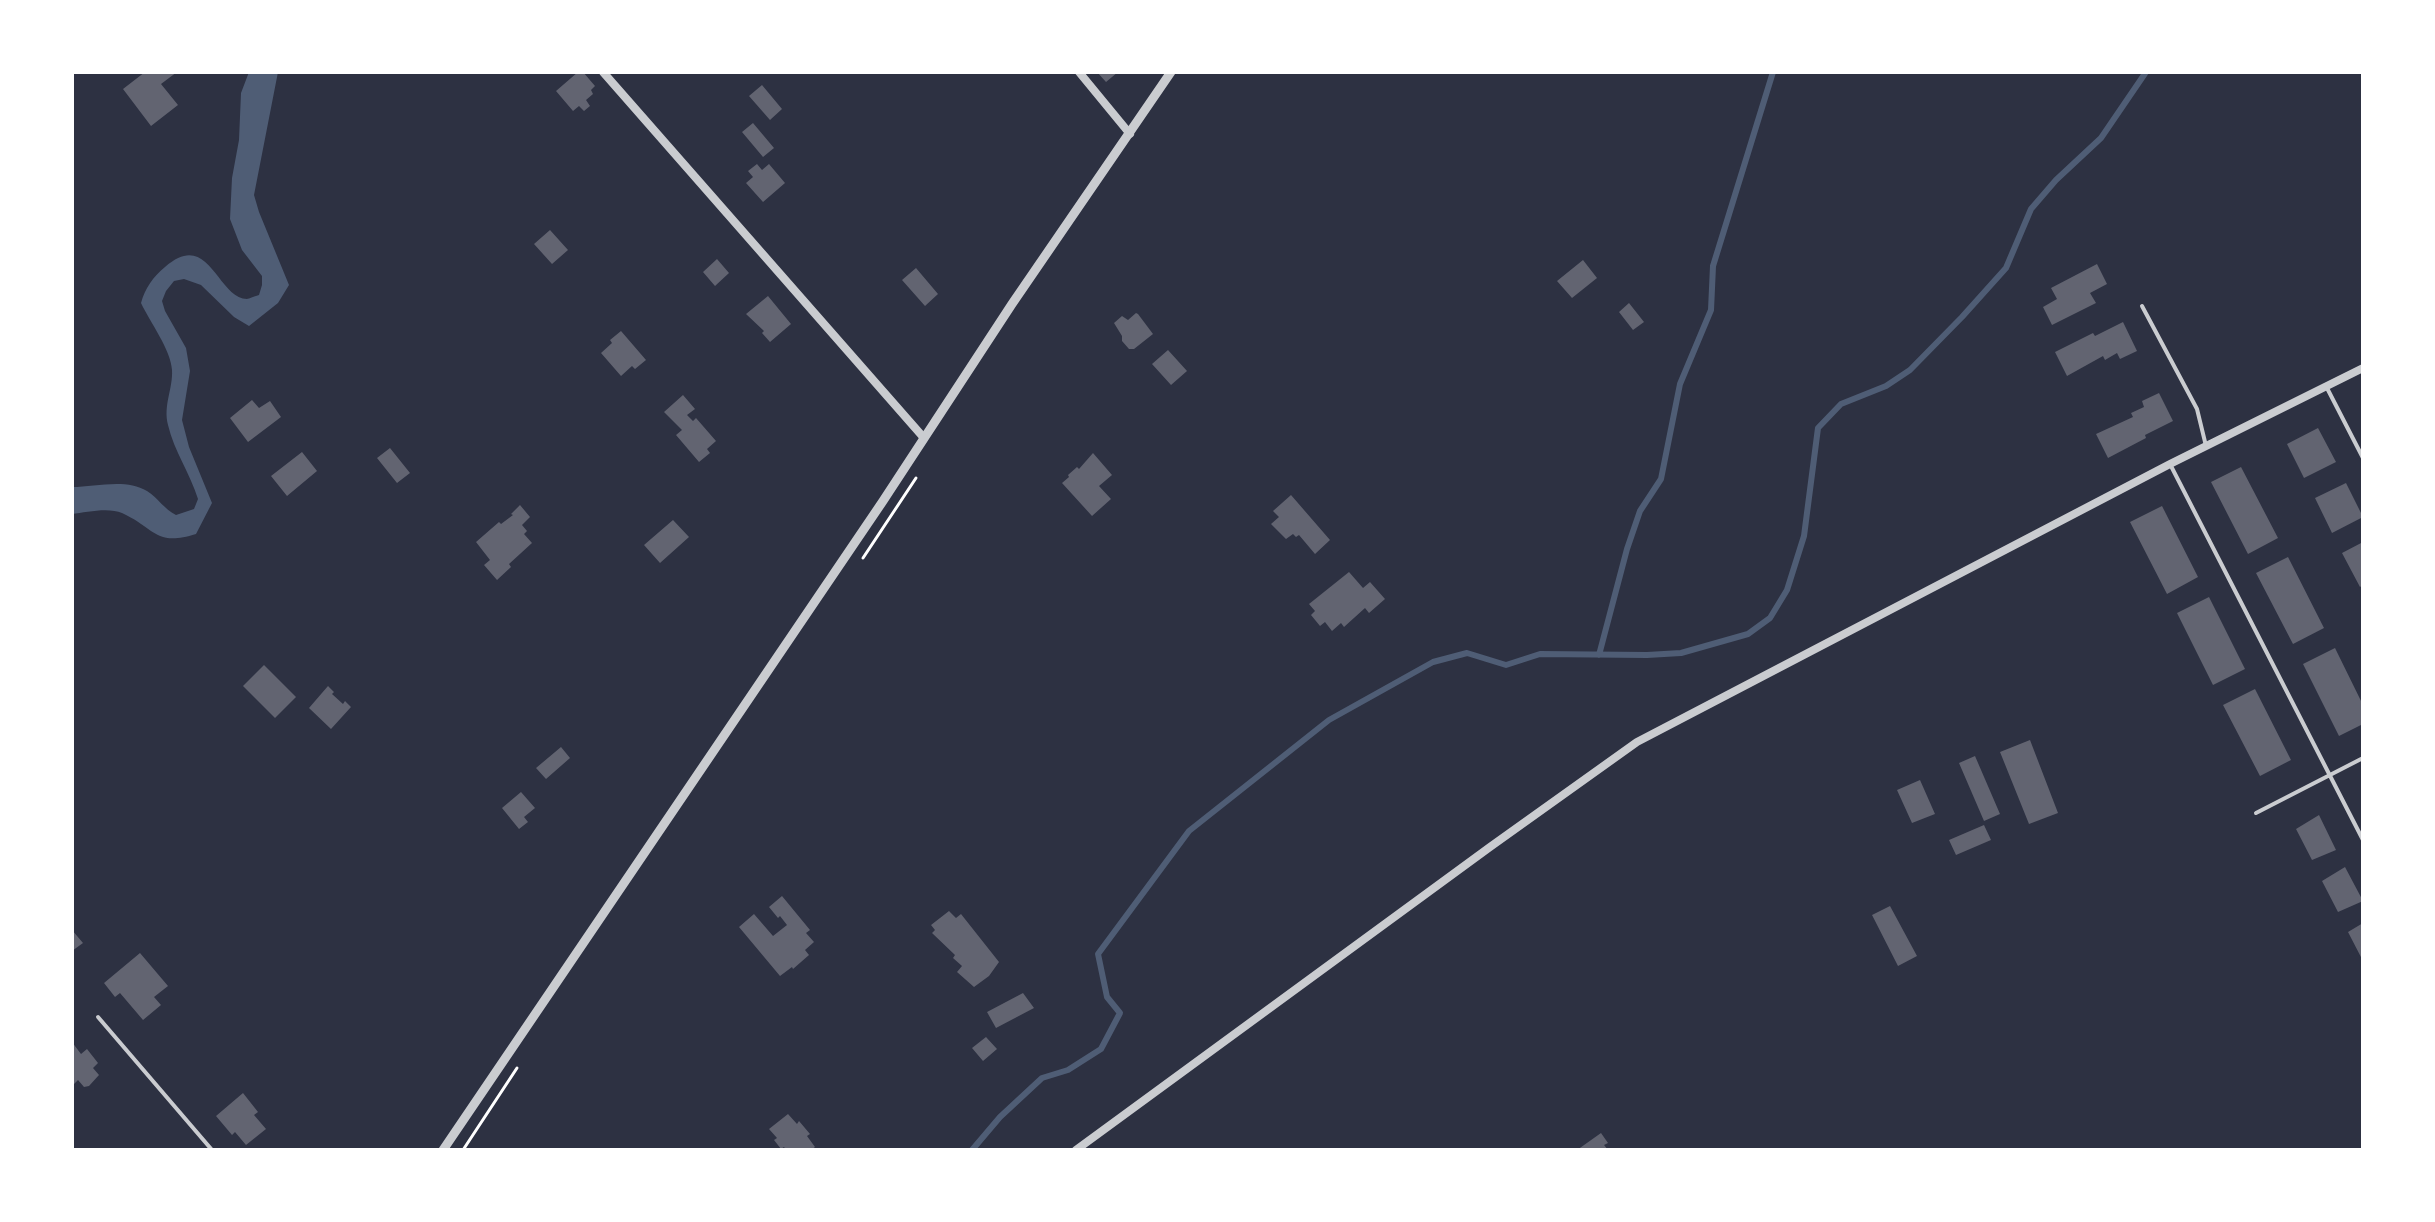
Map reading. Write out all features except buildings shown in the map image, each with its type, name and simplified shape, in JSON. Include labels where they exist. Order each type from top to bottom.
[{"type":"street","points":[[603,72],[924,438]]},
{"type":"street","points":[[1079,72],[1130,134]]},
{"type":"street","points":[[443,1150],[1171,72]]},
{"type":"street","points":[[1076,1150],[1637,742],[2170,464],[2363,368]]},
{"type":"lane","points":[[2142,306],[2197,409],[2206,446]]},
{"type":"lane","points":[[2326,386],[2363,458]]},
{"type":"lane","points":[[2170,464],[2363,840]]},
{"type":"lane","points":[[2256,813],[2363,758]]},
{"type":"lane","points":[[98,1017],[212,1150]]},
{"type":"water","points":[[249,72],[278,72],[254,195],[289,285],[278,303],[249,326],[234,317],[201,285],[184,279],[174,281],[162,301],[186,348],[190,371],[182,420],[189,447],[212,503],[196,534],[172,538],[156,534],[117,511],[72,514],[72,487],[110,484],[139,487],[176,515],[194,509],[198,499],[168,425],[171,362],[141,303],[153,279],[165,267],[180,257],[192,255],[211,268],[237,296],[247,299],[259,295],[262,276],[242,250],[230,219],[241,93]]},
{"type":"waterway","points":[[1599,655],[1640,511],[1661,479],[1680,384],[1711,310],[1713,266],[1773,72]]},
{"type":"waterway","points":[[972,1150],[1000,1117],[1042,1078],[1068,1070],[1101,1049],[1120,1013],[1107,997],[1098,954],[1189,831],[1329,720],[1433,662],[1467,653],[1506,665],[1540,654],[1681,653],[1748,634],[1770,618],[1787,590],[1804,536],[1818,428],[1841,404],[1886,386],[1910,370],[1962,317],[2006,268],[2031,209],[2056,180],[2101,138],[2146,72]]}]
